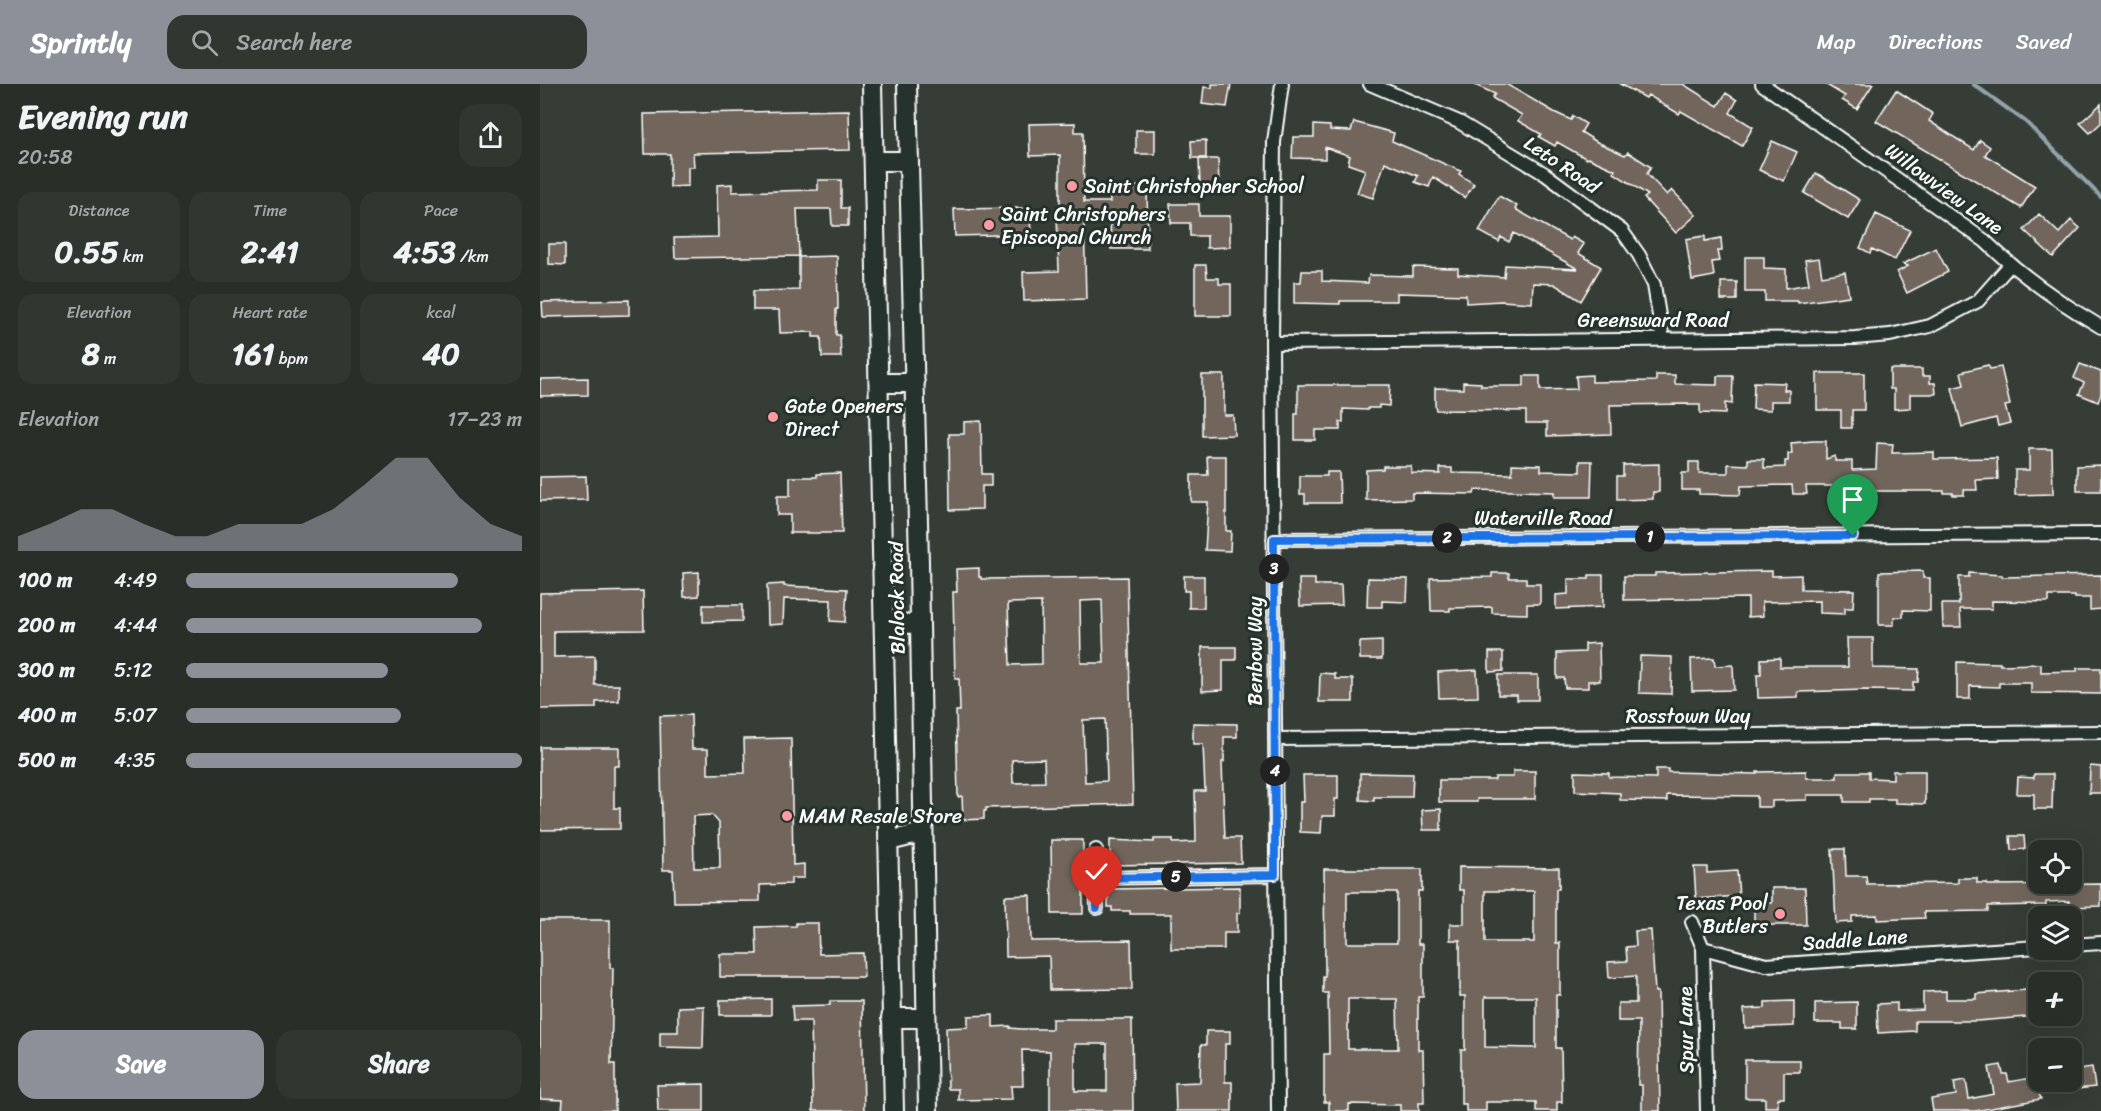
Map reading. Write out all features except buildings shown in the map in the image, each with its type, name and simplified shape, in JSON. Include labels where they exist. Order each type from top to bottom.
[{"type":"main road","name":"Blalock Road","points":[[872,84],[894,1111]]},
{"type":"main road","name":"Blalock Road","points":[[907,84],[920,623],[928,1111]]},
{"type":"main road","points":[[874,161],[909,160]]},
{"type":"main road","points":[[879,383],[915,383]]},
{"type":"main road","points":[[884,625],[920,623]]},
{"type":"main road","points":[[889,841],[922,833]]},
{"type":"main road","points":[[891,1018],[925,1018]]},
{"type":"street","name":"Benbow Way","points":[[1278,1111],[1272,342],[1274,142],[1282,84]]},
{"type":"street","name":"Leto Road","points":[[1370,84],[1459,122],[1545,174],[1622,231],[1640,255],[1654,285],[1663,340]]},
{"type":"street","name":"Willowview Lane","points":[[1762,84],[1986,241],[2010,265],[2061,304],[2101,327]]},
{"type":"street","name":"Greensward Road","points":[[1272,342],[1855,338],[1890,335],[1930,326],[1978,301],[2010,265]]},
{"type":"street","name":"Waterville Road","points":[[1274,539],[2101,534]]},
{"type":"street","name":"Rosstown Way","points":[[1275,739],[2101,732]]},
{"type":"street","points":[[1096,850],[1097,908]]},
{"type":"street","points":[[1096,878],[1275,875]]},
{"type":"street","points":[[1692,922],[1703,948]]},
{"type":"street","points":[[2082,944],[2101,943]]},
{"type":"street","name":"Saddle Lane","points":[[1703,948],[1766,965],[2028,948]]},
{"type":"street","name":"Spur Lane","points":[[1703,948],[1707,1111]]},
{"type":"waterway","points":[[1973,84],[2026,122],[2101,197]]},
{"type":"place","name":"Saint Christopher School","points":[[1072,186]]},
{"type":"place","name":"Saint Christophers Episcopal Church","points":[[989,225]]},
{"type":"place","name":"Gate Openers Direct","points":[[773,417]]},
{"type":"place","name":"MAM Resale Store","points":[[787,816]]},
{"type":"place","name":"Texas Pool Butlers","points":[[1780,914]]},
{"type":"route","points":[[1097,908],[1096,878],[1275,875],[1274,539],[1853,536]]}]
